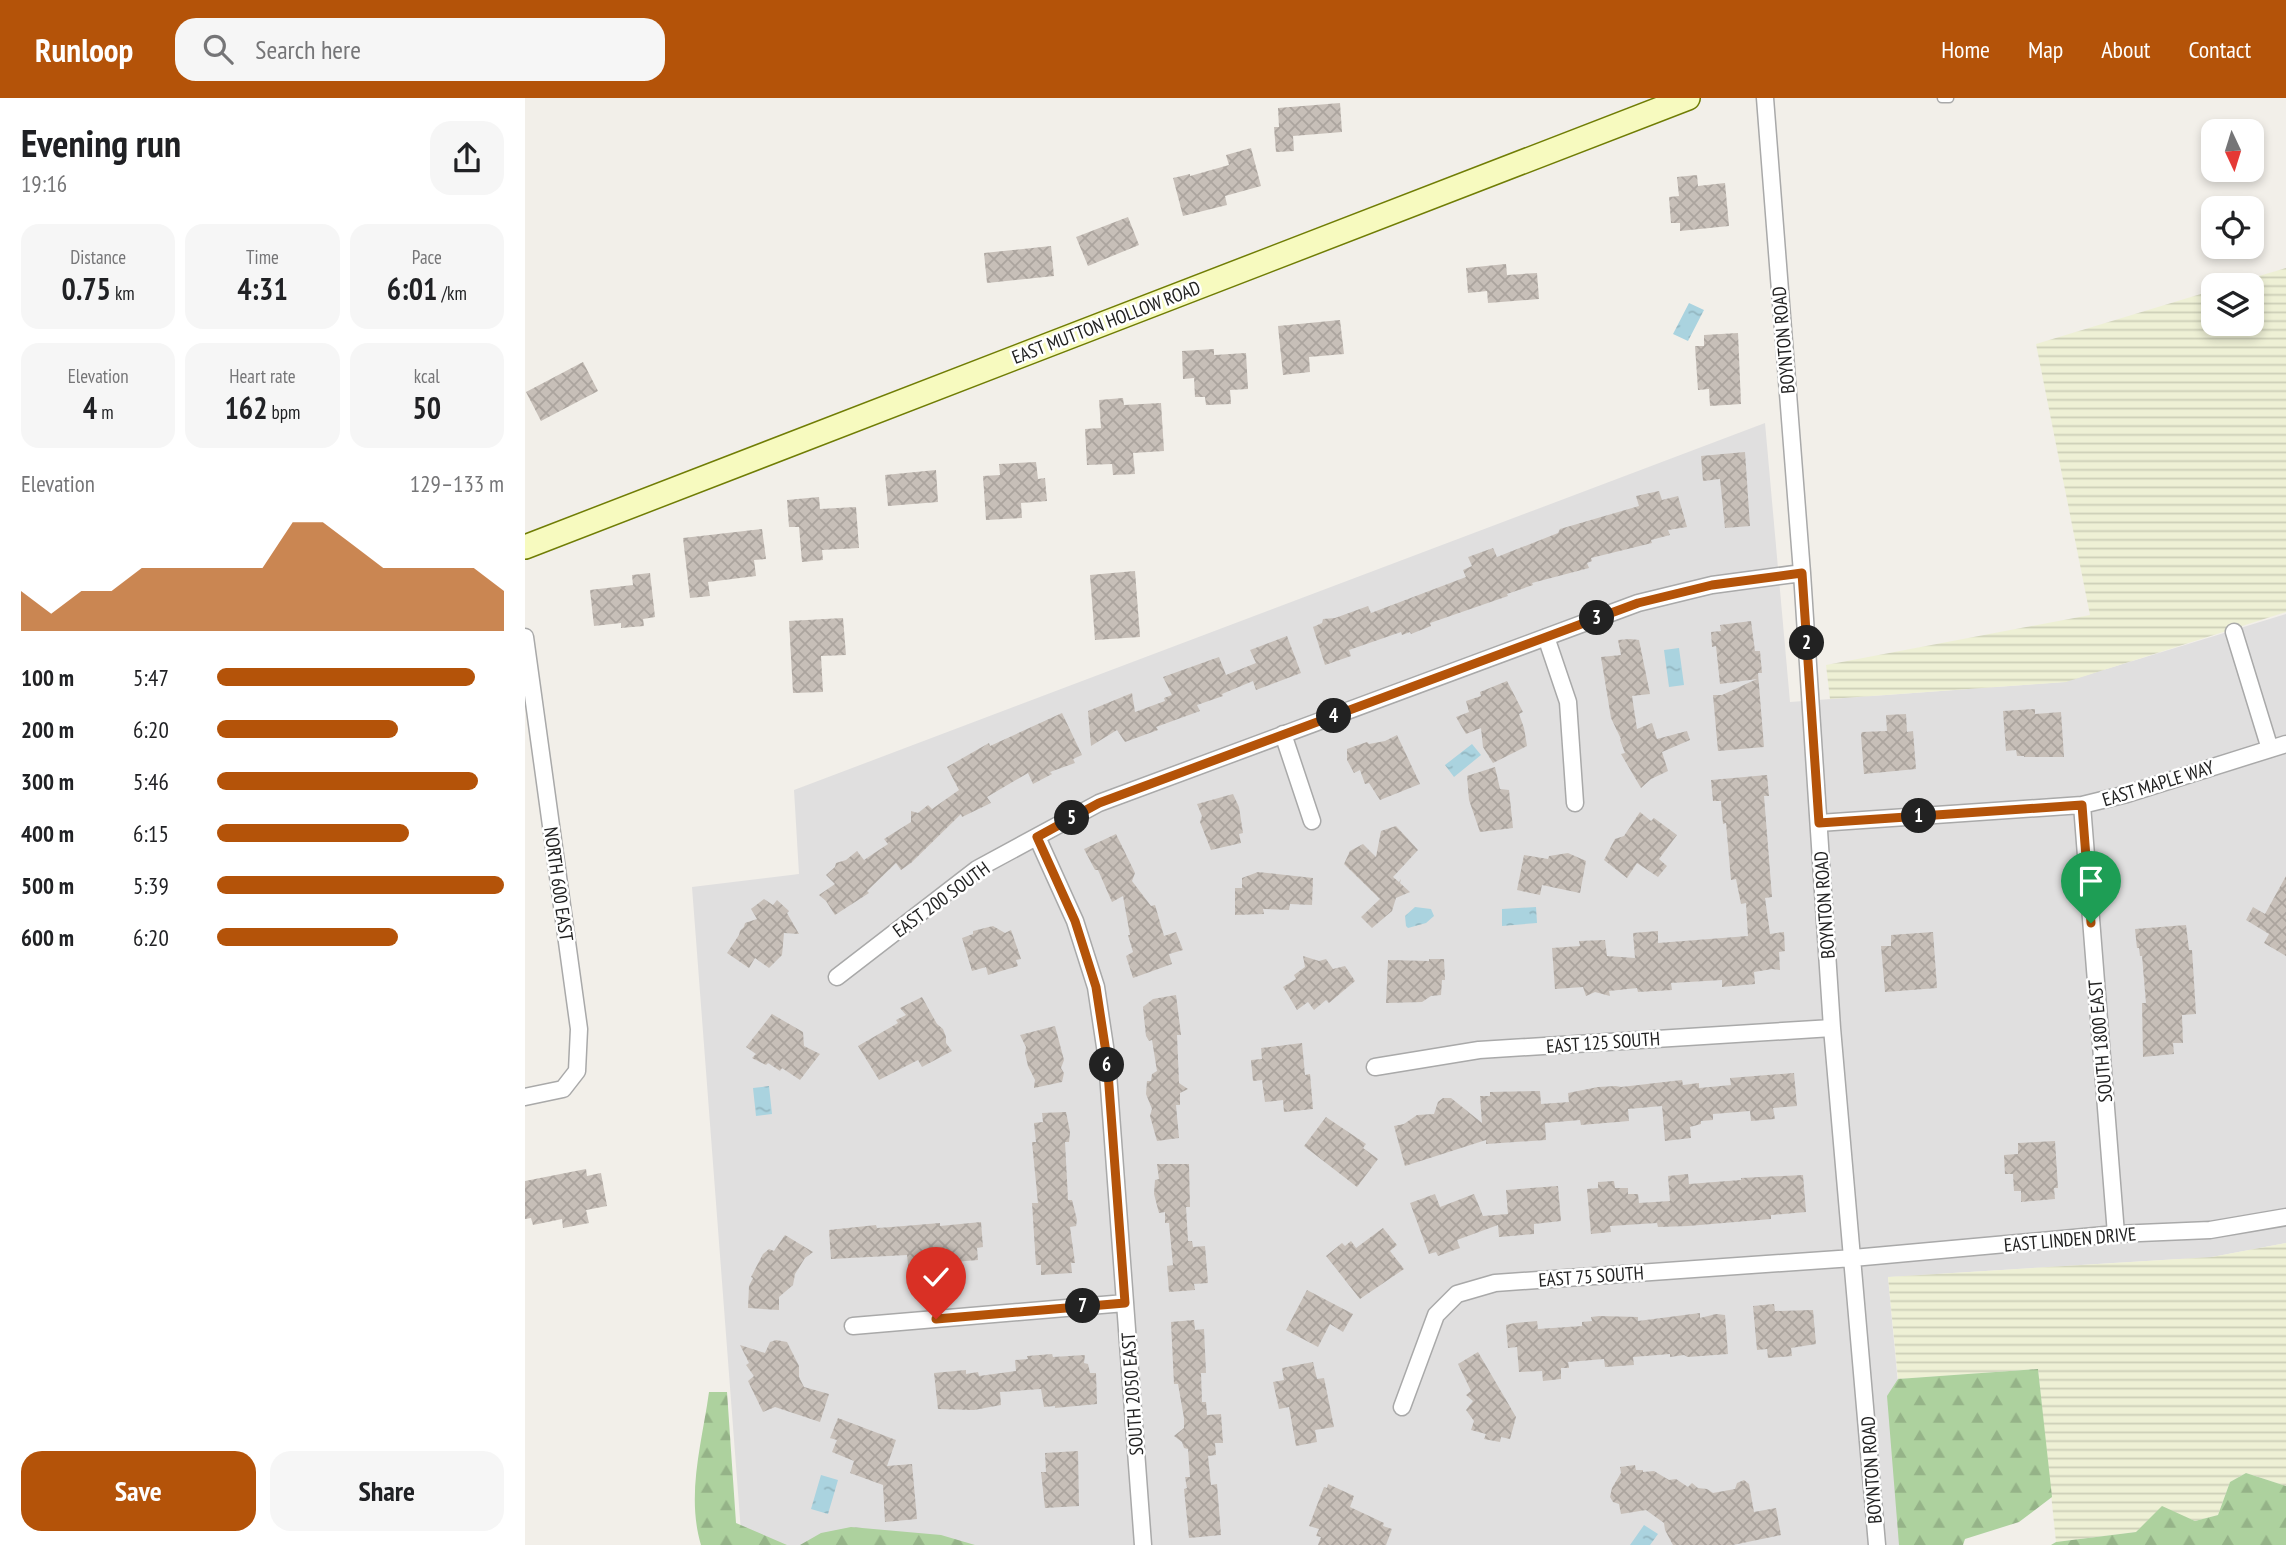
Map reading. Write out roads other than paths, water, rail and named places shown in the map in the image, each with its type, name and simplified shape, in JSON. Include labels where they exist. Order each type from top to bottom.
[{"type":"street","name":"EAST MUTTON HOLLOW ROAD","points":[[525,547],[1688,98]]},
{"type":"street","name":"BOYNTON ROAD","points":[[1765,98],[1802,573],[1832,1028],[1877,1545]]},
{"type":"street","name":"EAST 200 SOUTH","points":[[837,977],[977,869],[1099,803],[1638,603],[1712,585],[1802,573]]},
{"type":"street","points":[[2234,632],[2278,746]]},
{"type":"street","name":"NORTH 600 EAST","points":[[525,637],[579,1029],[577,1071],[563,1089],[525,1097]]},
{"type":"street","points":[[1546,637],[1568,702],[1575,803]]},
{"type":"street","points":[[1283,734],[1312,821]]},
{"type":"street","name":"EAST MAPLE WAY","points":[[1819,823],[2082,805],[2127,794],[2278,746]]},
{"type":"street","name":"SOUTH 1800 EAST","points":[[2082,805],[2116,1234]]},
{"type":"street","name":"SOUTH 2050 EAST","points":[[1037,837],[1075,921],[1096,987],[1107,1059],[1143,1545]]},
{"type":"street","name":"EAST 125 SOUTH","points":[[1375,1067],[1479,1050],[1832,1028]]},
{"type":"street","name":"EAST LINDEN DRIVE","points":[[1853,1258],[2116,1234],[2210,1230],[2286,1217]]},
{"type":"street","name":"EAST 75 SOUTH","points":[[1402,1407],[1436,1315],[1457,1294],[1495,1283],[1853,1258]]},
{"type":"street","points":[[853,1326],[1125,1303]]},
{"type":"lane","points":[[1942,98],[1949,98]]},
{"type":"water","points":[[1689,303],[1704,310],[1688,341],[1673,334]]},
{"type":"water","points":[[1679,648],[1684,685],[1669,687],[1664,650]]},
{"type":"water","points":[[1472,744],[1481,755],[1454,777],[1445,765]]},
{"type":"water","points":[[1415,907],[1431,909],[1434,916],[1426,923],[1408,928],[1405,916]]},
{"type":"water","points":[[1536,907],[1537,923],[1502,926],[1502,909]]},
{"type":"water","points":[[769,1086],[772,1114],[756,1116],[753,1088]]},
{"type":"water","points":[[821,1475],[838,1480],[828,1514],[811,1509]]},
{"type":"water","points":[[1644,1525],[1658,1534],[1650,1545],[1630,1545]]}]
